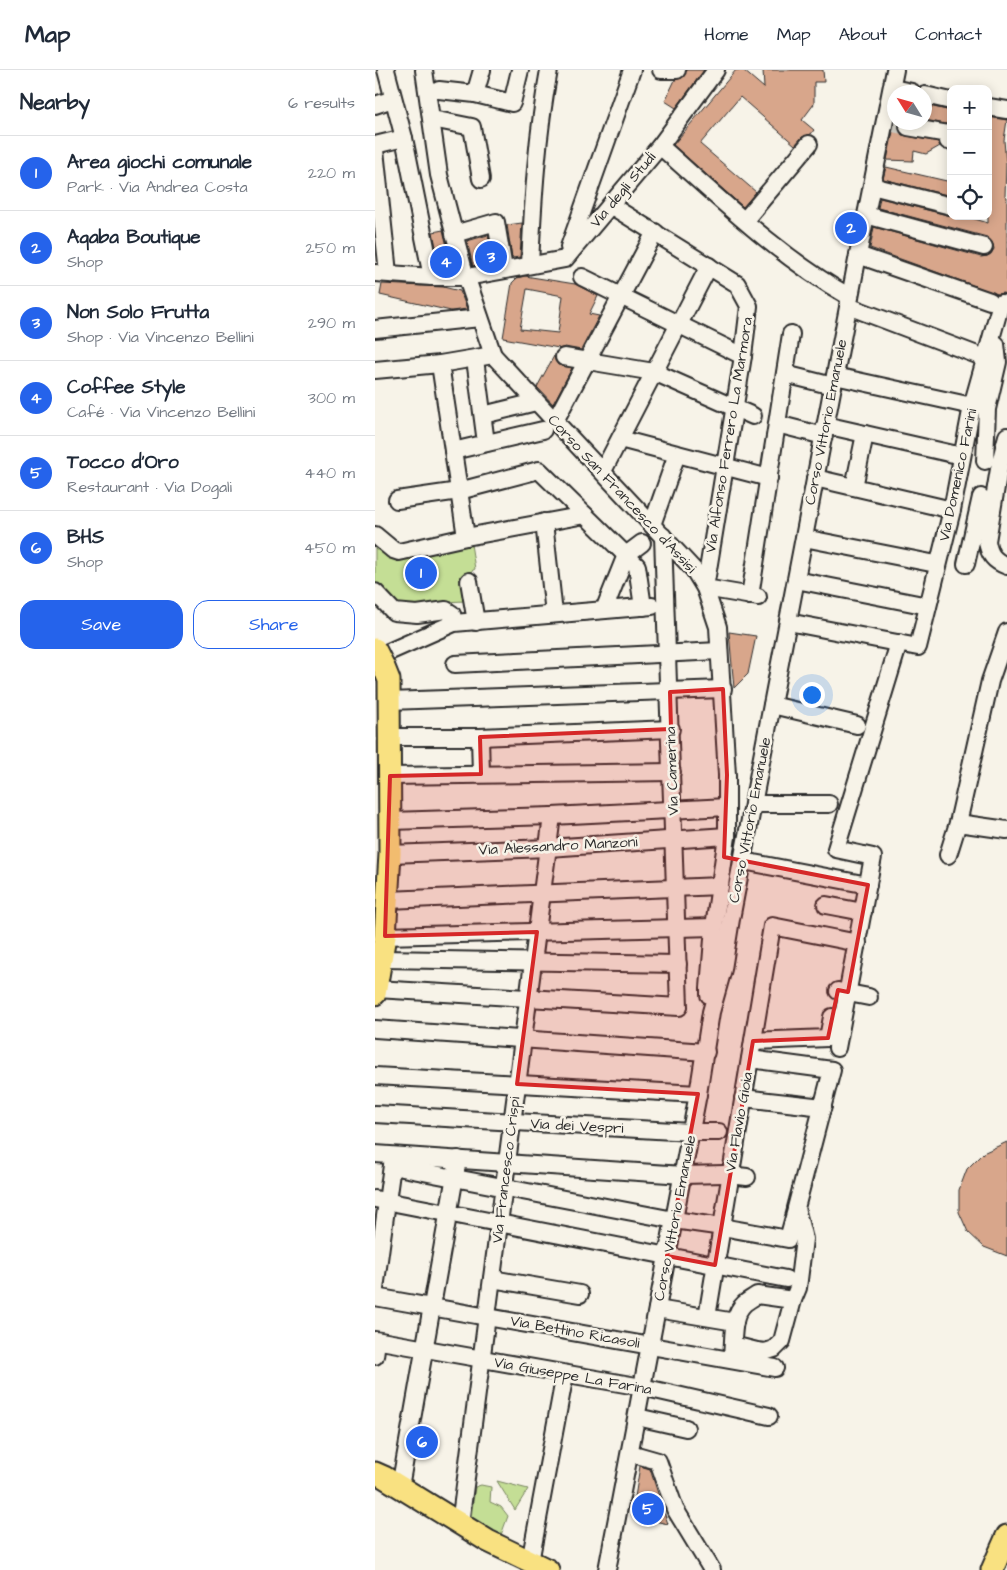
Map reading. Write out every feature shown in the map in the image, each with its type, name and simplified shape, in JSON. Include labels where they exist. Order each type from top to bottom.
[{"type":"main road","points":[[375,992],[385,936],[391,822],[389,680],[377,655]]},
{"type":"main road","points":[[383,1477],[488,1541],[542,1568]]},
{"type":"main road","points":[[992,1570],[1007,1536]]},
{"type":"street","points":[[386,70],[404,138],[432,277]]},
{"type":"street","name":"Corso San Francesco d'Assisi","points":[[424,70],[439,175],[465,272],[493,355],[536,402],[549,426],[603,471],[694,570],[705,588],[718,627],[723,689],[727,836],[714,927],[709,988],[711,1012]]},
{"type":"street","points":[[475,94],[482,70]]},
{"type":"street","points":[[439,90],[475,94],[512,102],[520,70]]},
{"type":"street","points":[[530,265],[533,187],[541,113],[549,70]]},
{"type":"street","points":[[375,150],[381,273],[432,277],[504,269],[565,258],[631,70]]},
{"type":"street","points":[[661,70],[677,70]]},
{"type":"street","name":"Via degli Studi","points":[[565,258],[660,146],[716,70]]},
{"type":"street","name":"Corso Vittorio Emanuele","points":[[892,85],[895,70]]},
{"type":"street","points":[[932,97],[947,100]]},
{"type":"street","points":[[375,105],[393,100]]},
{"type":"street","points":[[992,108],[1007,110]]},
{"type":"street","points":[[432,119],[472,127],[481,179]]},
{"type":"street","name":"Corso Vittorio Emanuele","points":[[607,1570],[706,1052],[711,1012],[723,968],[858,255],[872,186],[893,130]]},
{"type":"street","points":[[927,130],[947,134]]},
{"type":"street","points":[[375,144],[404,138]]},
{"type":"street","points":[[745,220],[809,144]]},
{"type":"street","points":[[660,146],[798,264],[849,301],[985,358]]},
{"type":"street","points":[[872,186],[947,205]]},
{"type":"street","name":"Via Alfonso Ferrero La Marmora","points":[[610,205],[737,284],[749,306],[743,356],[705,588]]},
{"type":"street","points":[[866,215],[984,247]]},
{"type":"street","points":[[454,234],[496,222],[504,269]]},
{"type":"street","points":[[453,451],[549,426],[588,361],[655,232]]},
{"type":"street","name":"Via Domenico Farini","points":[[858,255],[995,302],[985,358],[972,406],[952,510],[917,647],[899,643]]},
{"type":"street","points":[[603,471],[709,266]]},
{"type":"street","points":[[581,277],[743,356]]},
{"type":"street","points":[[375,328],[480,318]]},
{"type":"street","points":[[705,588],[754,596],[769,478],[791,334]]},
{"type":"street","points":[[985,462],[987,409],[997,362],[995,344]]},
{"type":"street","points":[[375,370],[440,364],[493,355]]},
{"type":"street","points":[[564,357],[654,372],[753,416]]},
{"type":"street","points":[[475,359],[486,443]]},
{"type":"street","points":[[440,364],[466,537]]},
{"type":"street","points":[[785,374],[972,406]]},
{"type":"street","points":[[483,415],[536,402]]},
{"type":"street","points":[[777,424],[865,434],[962,456]]},
{"type":"street","points":[[854,487],[865,434]]},
{"type":"street","points":[[1007,436],[999,463],[987,541],[989,552],[994,560],[1007,566]]},
{"type":"street","points":[[620,439],[769,478]]},
{"type":"street","points":[[658,530],[677,454]]},
{"type":"street","points":[[397,500],[459,491],[539,470],[637,566],[643,607]]},
{"type":"street","points":[[815,478],[952,510]]},
{"type":"street","points":[[966,564],[981,497]]},
{"type":"street","points":[[375,535],[393,550],[399,552],[466,537],[585,515]]},
{"type":"street","points":[[544,522],[554,614]]},
{"type":"street","name":"Via Camerina","points":[[528,998],[679,1006],[668,653],[658,530]]},
{"type":"street","points":[[804,538],[931,563]]},
{"type":"street","points":[[604,610],[626,555],[642,543]]},
{"type":"street","points":[[796,580],[928,606]]},
{"type":"street","points":[[469,581],[477,622]]},
{"type":"street","points":[[375,592],[394,612],[417,614],[447,610],[452,614],[454,624]]},
{"type":"street","points":[[377,655],[454,624],[665,605]]},
{"type":"street","points":[[788,622],[899,643],[836,849],[873,857],[837,1048]]},
{"type":"street","points":[[949,855],[991,681],[1007,632]]},
{"type":"street","points":[[455,664],[719,651]]},
{"type":"street","points":[[389,701],[723,689]]},
{"type":"street","points":[[772,705],[857,725]]},
{"type":"street","points":[[390,738],[480,737],[671,729]]},
{"type":"street","points":[[480,737],[481,774]]},
{"type":"street","points":[[390,776],[672,772]]},
{"type":"street","points":[[753,804],[829,804]]},
{"type":"street","points":[[391,822],[727,807]]},
{"type":"street","name":"Via Francesco Crispi","points":[[460,1524],[552,816]]},
{"type":"street","points":[[958,823],[1007,830]]},
{"type":"street","name":"Via Alessandro Manzoni","points":[[390,854],[548,848],[727,836]]},
{"type":"street","points":[[743,860],[868,885]]},
{"type":"street","points":[[387,900],[720,886]]},
{"type":"street","points":[[826,905],[863,912]]},
{"type":"street","name":"Via Flavio Gioia","points":[[707,1317],[727,1175],[743,1098],[772,926],[857,943]]},
{"type":"street","points":[[385,936],[714,927]]},
{"type":"street","points":[[382,959],[678,964]]},
{"type":"street","points":[[753,1040],[828,1038],[838,990],[869,997]]},
{"type":"street","points":[[375,992],[528,998]]},
{"type":"street","points":[[799,1028],[829,1034]]},
{"type":"street","points":[[375,1029],[706,1052]]},
{"type":"street","points":[[375,1154],[454,1178],[674,1220],[788,1239],[832,1070],[750,1059]]},
{"type":"street","points":[[375,1076],[698,1094]]},
{"type":"street","points":[[743,1098],[823,1107]]},
{"type":"street","name":"Via dei Vespri","points":[[375,1114],[719,1132]]},
{"type":"street","points":[[393,1161],[458,1159],[683,1175],[747,1177]]},
{"type":"street","points":[[383,1477],[424,1349],[458,1159]]},
{"type":"street","points":[[375,1289],[381,1200],[393,1161]]},
{"type":"street","points":[[381,1200],[786,1279]]},
{"type":"street","points":[[793,1300],[757,1295],[744,1304],[735,1322],[733,1352],[765,1352],[774,1349],[782,1341],[798,1288],[803,1239],[797,1208]]},
{"type":"street","points":[[757,1295],[760,1274]]},
{"type":"street","points":[[492,1279],[580,1294]]},
{"type":"street","name":"Via Bettino Ricasoli","points":[[375,1297],[650,1346],[733,1352],[775,1368]]},
{"type":"street","points":[[657,1309],[735,1322]]},
{"type":"street","name":"Via Giuseppe La Farina","points":[[376,1346],[424,1349],[642,1387],[769,1416]]},
{"type":"street","points":[[542,1568],[565,1374]]},
{"type":"street","points":[[637,1417],[686,1428]]},
{"type":"street","points":[[630,1452],[658,1461],[675,1509],[712,1570]]},
{"type":"highlighted area","points":[[723,689],[727,775],[724,857],[868,885],[848,992],[838,990],[828,1038],[753,1041],[715,1265],[667,1256],[698,1094],[517,1084],[537,932],[385,936],[390,776],[481,774],[480,737],[671,729],[670,692]]},
{"type":"green space","points":[[375,542],[391,555],[471,544],[475,569],[461,577],[465,601],[444,602],[418,608],[396,607],[375,583]]},
{"type":"green space","points":[[497,1481],[528,1489],[515,1510]]},
{"type":"green space","points":[[481,1485],[491,1487],[490,1502],[501,1507],[508,1516],[501,1535],[471,1518],[475,1487]]},
{"type":"building","points":[[687,70],[704,70],[676,108],[665,101],[675,80],[682,78]]},
{"type":"building","points":[[736,70],[743,70],[764,88],[763,70],[823,70],[824,82],[814,82],[814,104],[802,120],[814,130],[811,134],[802,137],[795,145],[740,97],[700,144],[756,192],[743,207],[673,145]]},
{"type":"building","points":[[932,107],[947,110],[947,124],[932,121]]},
{"type":"building","points":[[992,118],[1007,120],[1004,140],[1006,164],[1005,196],[1007,197],[1007,295],[1003,293],[997,294],[870,248],[874,227],[981,257],[991,254],[994,249],[993,244],[987,237],[878,208],[880,198],[947,215],[947,220],[978,220],[988,223],[988,220],[992,220]]},
{"type":"building","points":[[893,130],[899,130],[902,135],[938,142],[940,146],[926,154],[914,151],[913,161],[887,160]]},
{"type":"building","points":[[886,167],[947,181],[947,195],[883,179]]},
{"type":"building","points":[[522,223],[520,257],[512,258],[507,225]]},
{"type":"building","points":[[443,230],[452,266],[440,267],[433,232]]},
{"type":"building","points":[[488,235],[493,262],[473,266],[467,241]]},
{"type":"building","points":[[525,276],[575,284],[598,296],[589,314],[599,316],[581,350],[565,347],[558,349],[503,338],[512,283],[517,278]],"holes":[[[527,289],[563,296],[558,333],[520,329]]]},
{"type":"building","points":[[382,284],[443,287],[460,291],[467,309],[451,311],[380,295]]},
{"type":"building","points":[[554,356],[558,365],[572,368],[553,404],[537,387]]},
{"type":"building","points":[[729,632],[756,636],[748,674],[734,688]]},
{"type":"building","points":[[1007,1142],[1007,1256],[984,1247],[968,1232],[959,1212],[959,1190],[967,1169],[983,1153]]},
{"type":"building","points":[[640,1466],[650,1469],[668,1524],[632,1516]]},
{"type":"place","name":"Aqaba Boutique","points":[[851,228]]},
{"type":"place","name":"Non Solo Frutta","points":[[491,257]]},
{"type":"place","name":"Coffee Style","points":[[446,262]]},
{"type":"place","name":"Area giochi comunale","points":[[421,573]]},
{"type":"place","name":"BHS","points":[[422,1442]]},
{"type":"place","name":"Tocco d'Oro","points":[[648,1509]]}]
